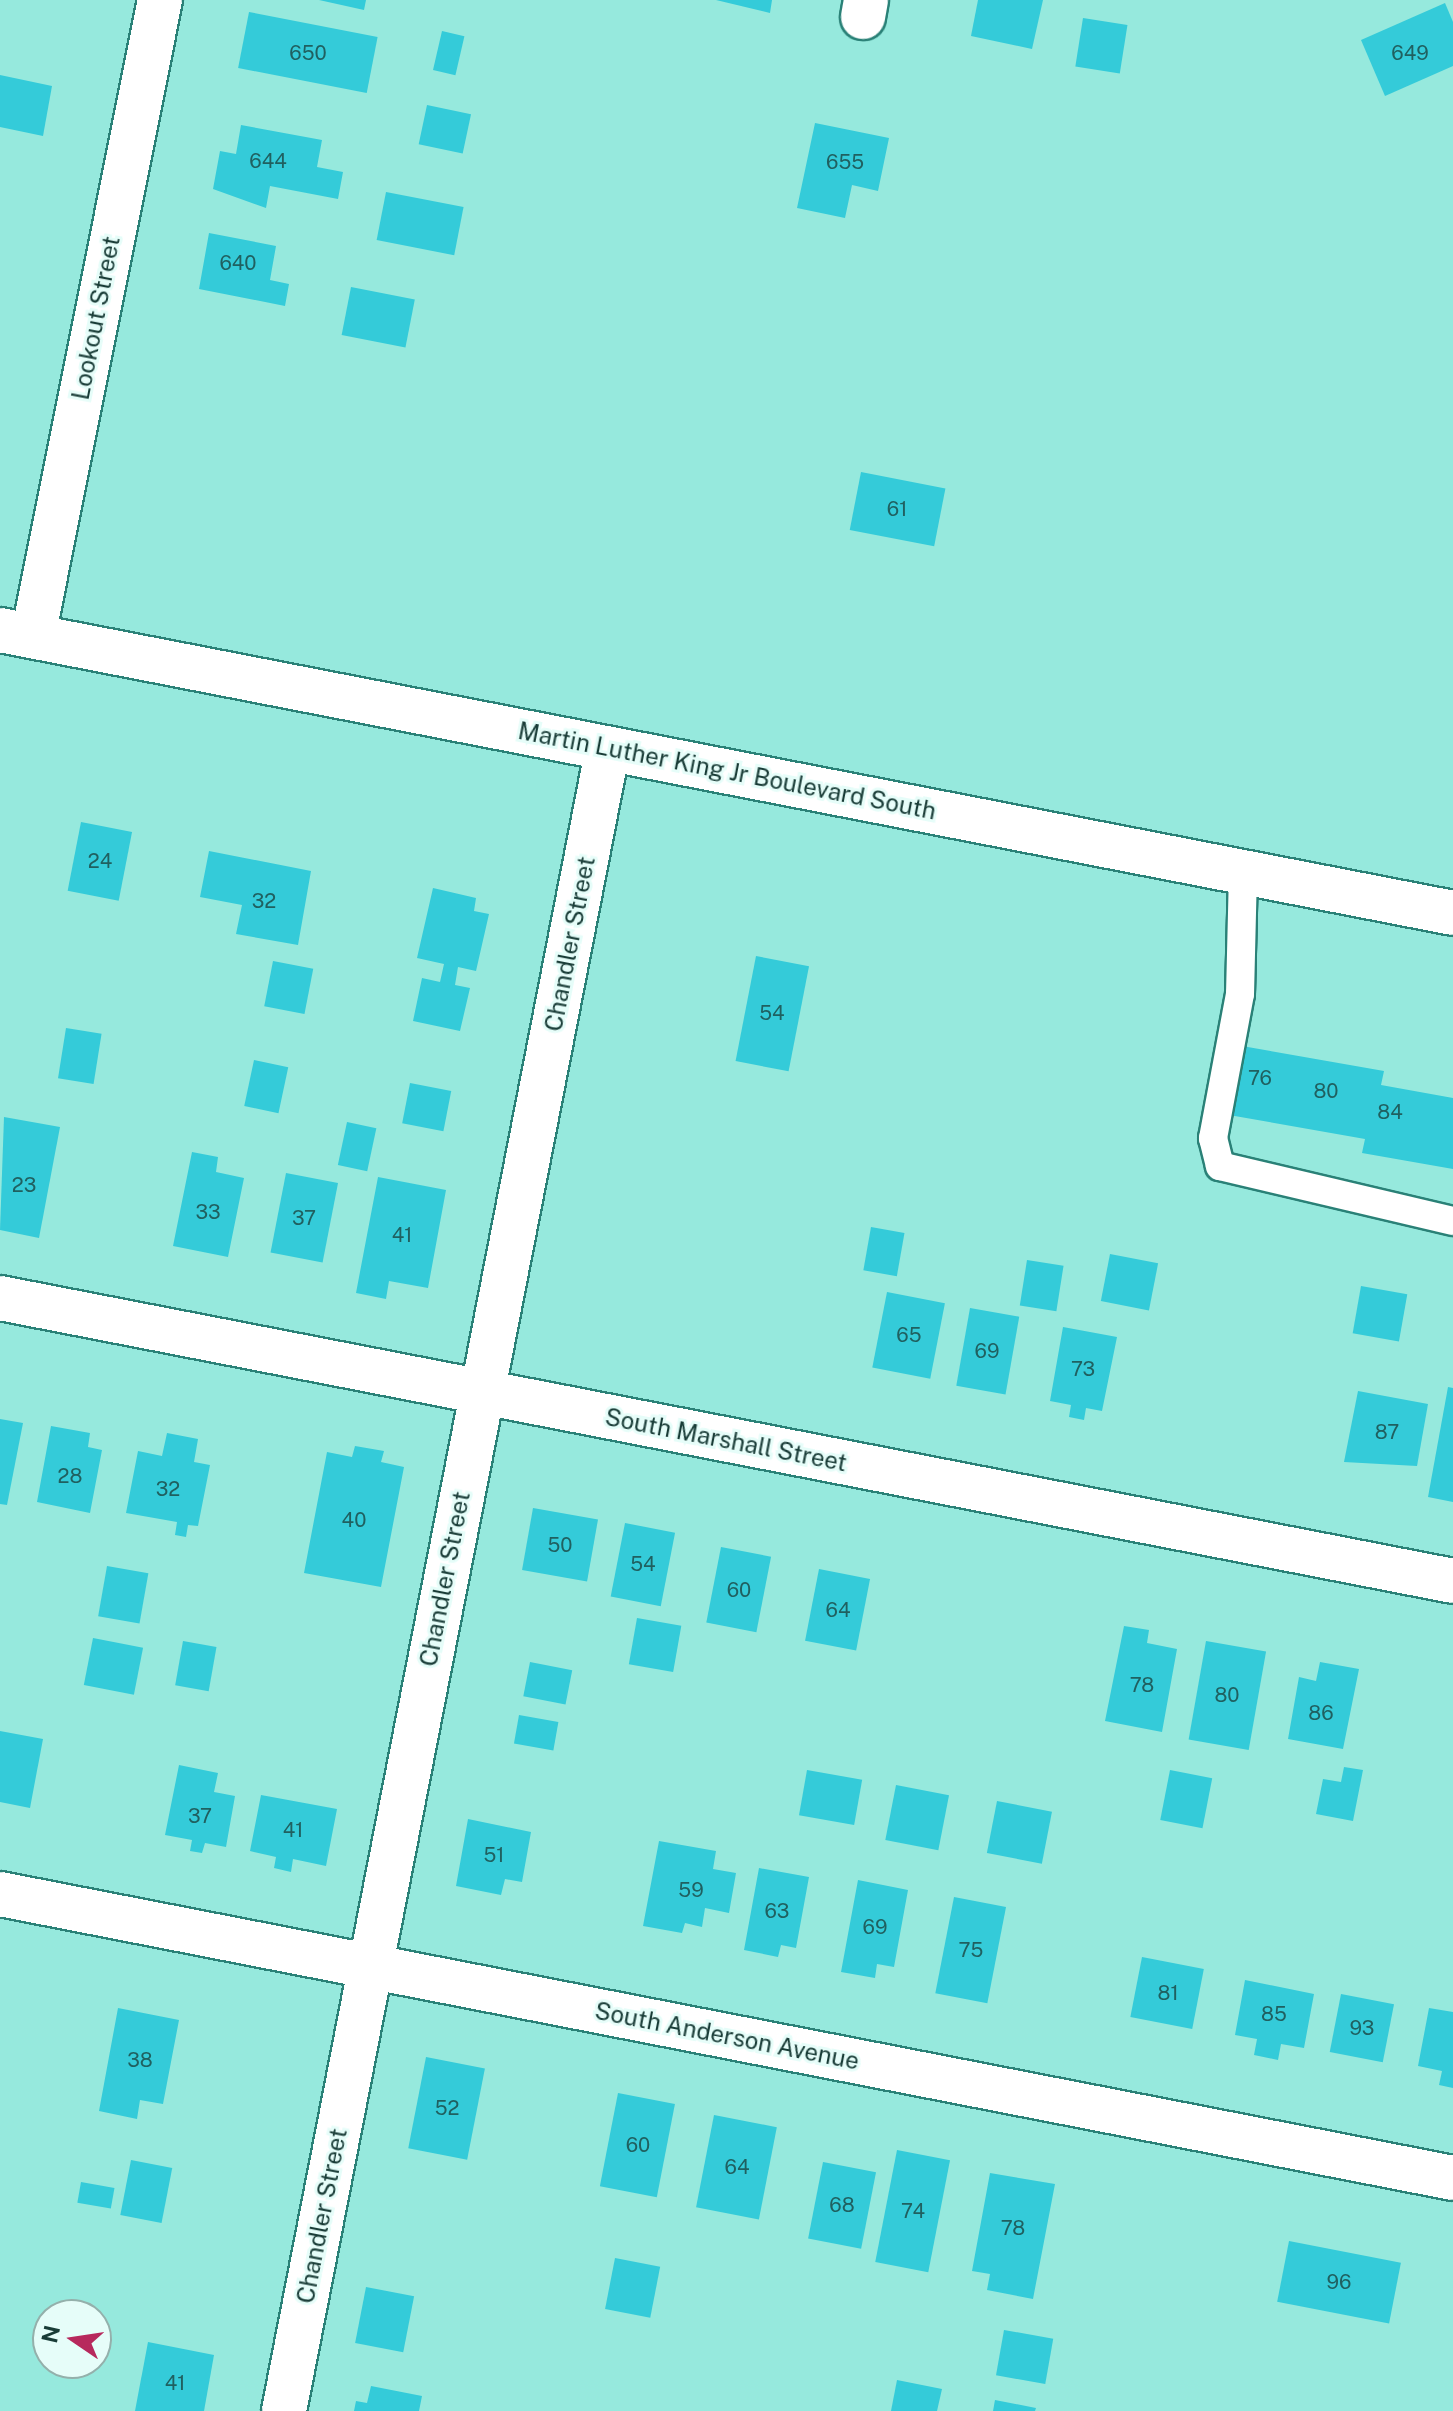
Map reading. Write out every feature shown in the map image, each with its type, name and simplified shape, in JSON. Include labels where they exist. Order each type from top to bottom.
[{"type":"street","name":"Lookout Street","points":[[16,633],[160,0]]},
{"type":"street","name":"Martin Luther King Jr Boulevard South","points":[[16,633],[1453,913]]},
{"type":"street","name":"Chandler Street","points":[[284,2411],[608,748]]},
{"type":"street","name":"South Marshall Street","points":[[0,1298],[1453,1581]]},
{"type":"street","name":"South Anderson Avenue","points":[[0,1894],[1453,2178]]},
{"type":"lane","points":[[1243,872],[1240,994],[1213,1138],[1220,1166],[1453,1221]]},
{"type":"building","points":[[319,0],[366,0],[364,10]]},
{"type":"building","points":[[716,0],[772,0],[770,13]]},
{"type":"building","points":[[978,0],[1043,0],[1032,49],[971,36]]},
{"type":"building","points":[[1445,3],[1453,22],[1453,66],[1385,96],[1361,40]]},
{"type":"building","points":[[249,12],[378,37],[367,93],[238,68]]},
{"type":"building","points":[[1083,18],[1127,25],[1120,73],[1075,66]]},
{"type":"building","points":[[442,31],[464,36],[455,75],[433,70]]},
{"type":"building","points":[[0,75],[52,86],[43,136],[0,127]]},
{"type":"building","points":[[427,105],[471,114],[463,153],[419,144]]},
{"type":"building","points":[[815,123],[889,138],[878,191],[852,185],[845,218],[797,208]]},
{"type":"building","points":[[241,125],[322,140],[317,167],[343,172],[338,199],[270,186],[266,208],[213,189],[220,151],[236,154]]},
{"type":"building","points":[[386,192],[464,207],[454,255],[377,240]]},
{"type":"building","points":[[209,233],[276,246],[270,280],[289,284],[285,306],[199,289]]},
{"type":"building","points":[[351,287],[415,299],[405,348],[342,335]]},
{"type":"building","points":[[861,472],[945,488],[934,546],[850,530]]},
{"type":"building","points":[[81,822],[132,832],[119,901],[68,891]]},
{"type":"building","points":[[209,851],[311,871],[298,945],[236,934],[242,905],[200,897]]},
{"type":"building","points":[[433,888],[476,898],[474,911],[489,914],[476,971],[458,967],[455,985],[470,988],[460,1031],[413,1021],[422,978],[440,982],[444,964],[417,958]]},
{"type":"building","points":[[756,956],[809,966],[789,1071],[736,1061]]},
{"type":"building","points":[[273,961],[313,969],[304,1014],[264,1006]]},
{"type":"building","points":[[66,1028],[102,1034],[94,1084],[58,1078]]},
{"type":"building","points":[[1242,1046],[1384,1071],[1381,1085],[1453,1098],[1453,1169],[1362,1153],[1365,1139],[1229,1115]]},
{"type":"building","points":[[254,1060],[288,1067],[278,1113],[244,1106]]},
{"type":"building","points":[[410,1083],[451,1091],[443,1131],[402,1123]]},
{"type":"building","points":[[4,1117],[60,1127],[39,1238],[0,1230]]},
{"type":"building","points":[[347,1122],[376,1128],[367,1171],[338,1165]]},
{"type":"building","points":[[192,1152],[218,1157],[216,1172],[244,1178],[228,1257],[173,1246]]},
{"type":"building","points":[[286,1173],[338,1183],[323,1263],[271,1253]]},
{"type":"building","points":[[378,1177],[446,1190],[428,1288],[389,1281],[386,1299],[356,1293]]},
{"type":"building","points":[[871,1227],[904,1233],[897,1276],[863,1270]]},
{"type":"building","points":[[1110,1254],[1158,1263],[1149,1310],[1101,1301]]},
{"type":"building","points":[[1027,1260],[1064,1266],[1056,1311],[1020,1305]]},
{"type":"building","points":[[1361,1286],[1407,1294],[1399,1341],[1353,1333]]},
{"type":"building","points":[[887,1292],[945,1303],[930,1379],[872,1368]]},
{"type":"building","points":[[970,1308],[1019,1317],[1006,1394],[956,1386]]},
{"type":"building","points":[[1063,1327],[1117,1337],[1102,1411],[1086,1408],[1084,1420],[1069,1417],[1071,1405],[1050,1401]]},
{"type":"building","points":[[1448,1387],[1453,1388],[1453,1502],[1428,1497]]},
{"type":"building","points":[[1358,1391],[1428,1404],[1417,1466],[1344,1462]]},
{"type":"building","points":[[0,1419],[23,1423],[7,1505],[0,1504]]},
{"type":"building","points":[[51,1426],[90,1433],[88,1447],[102,1450],[90,1513],[37,1502]]},
{"type":"building","points":[[167,1433],[198,1439],[194,1462],[210,1465],[198,1526],[188,1525],[186,1537],[175,1535],[177,1522],[126,1513],[138,1451],[162,1456]]},
{"type":"building","points":[[355,1446],[384,1451],[381,1462],[404,1467],[381,1587],[304,1573],[327,1452],[352,1457]]},
{"type":"building","points":[[533,1508],[598,1519],[587,1582],[522,1570]]},
{"type":"building","points":[[625,1523],[675,1533],[661,1606],[611,1597]]},
{"type":"building","points":[[721,1547],[771,1557],[756,1632],[706,1623]]},
{"type":"building","points":[[107,1566],[148,1573],[140,1624],[98,1616]]},
{"type":"building","points":[[819,1569],[870,1579],[856,1651],[805,1641]]},
{"type":"building","points":[[637,1618],[681,1626],[673,1672],[629,1664]]},
{"type":"building","points":[[1124,1626],[1149,1630],[1147,1643],[1177,1649],[1162,1732],[1105,1721]]},
{"type":"building","points":[[93,1638],[143,1648],[134,1695],[84,1685]]},
{"type":"building","points":[[183,1641],[216,1647],[209,1691],[175,1685]]},
{"type":"building","points":[[1206,1641],[1266,1652],[1249,1750],[1189,1739]]},
{"type":"building","points":[[530,1662],[572,1670],[566,1705],[523,1696]]},
{"type":"building","points":[[1320,1662],[1359,1669],[1343,1749],[1288,1739],[1299,1677],[1316,1681]]},
{"type":"building","points":[[519,1715],[558,1722],[553,1751],[514,1744]]},
{"type":"building","points":[[0,1731],[43,1739],[30,1808],[0,1802]]},
{"type":"building","points":[[179,1765],[218,1773],[214,1792],[235,1796],[226,1847],[205,1843],[202,1853],[190,1851],[192,1840],[165,1835]]},
{"type":"building","points":[[1344,1767],[1363,1770],[1353,1821],[1316,1814],[1323,1779],[1341,1782]]},
{"type":"building","points":[[807,1770],[862,1780],[854,1825],[799,1815]]},
{"type":"building","points":[[1170,1770],[1212,1778],[1202,1828],[1160,1820]]},
{"type":"building","points":[[896,1785],[949,1795],[938,1850],[885,1840]]},
{"type":"building","points":[[261,1795],[337,1809],[326,1866],[293,1859],[291,1872],[274,1868],[276,1857],[250,1851]]},
{"type":"building","points":[[997,1801],[1052,1812],[1042,1864],[987,1853]]},
{"type":"building","points":[[468,1819],[531,1832],[522,1882],[505,1879],[501,1895],[456,1886]]},
{"type":"building","points":[[659,1841],[716,1851],[713,1869],[736,1873],[729,1913],[705,1908],[702,1927],[685,1923],[682,1933],[643,1926]]},
{"type":"building","points":[[759,1868],[809,1877],[796,1948],[781,1945],[778,1957],[744,1950]]},
{"type":"building","points":[[858,1880],[908,1890],[894,1967],[877,1964],[875,1978],[841,1972]]},
{"type":"building","points":[[954,1897],[1006,1907],[987,2003],[935,1993]]},
{"type":"building","points":[[1142,1957],[1204,1969],[1192,2029],[1130,2017]]},
{"type":"building","points":[[1245,1980],[1314,1994],[1304,2048],[1281,2044],[1278,2060],[1254,2055],[1257,2039],[1235,2035]]},
{"type":"building","points":[[1341,1994],[1394,2004],[1383,2062],[1330,2052]]},
{"type":"building","points":[[118,2008],[179,2020],[163,2104],[140,2100],[137,2119],[99,2111]]},
{"type":"building","points":[[1429,2008],[1453,2012],[1453,2088],[1439,2085],[1442,2071],[1418,2066]]},
{"type":"building","points":[[426,2057],[485,2068],[467,2160],[408,2148]]},
{"type":"building","points":[[618,2093],[675,2104],[657,2197],[600,2186]]},
{"type":"building","points":[[714,2115],[777,2127],[759,2219],[696,2207]]},
{"type":"building","points":[[897,2150],[950,2160],[928,2272],[875,2262]]},
{"type":"building","points":[[131,2160],[172,2168],[162,2223],[120,2215]]},
{"type":"building","points":[[823,2162],[876,2172],[861,2249],[808,2239]]},
{"type":"building","points":[[990,2173],[1055,2184],[1033,2299],[987,2290],[990,2274],[972,2271]]},
{"type":"building","points":[[81,2182],[114,2188],[111,2209],[77,2203]]},
{"type":"building","points":[[1289,2241],[1401,2263],[1389,2324],[1277,2302]]},
{"type":"building","points":[[615,2258],[660,2267],[650,2318],[605,2309]]},
{"type":"building","points":[[366,2287],[414,2296],[403,2352],[355,2343]]},
{"type":"building","points":[[1004,2330],[1053,2339],[1045,2384],[996,2375]]},
{"type":"building","points":[[148,2342],[214,2355],[204,2411],[135,2411]]},
{"type":"building","points":[[897,2380],[942,2389],[937,2411],[891,2411]]},
{"type":"building","points":[[371,2386],[422,2396],[419,2411],[354,2411],[356,2401],[367,2403]]},
{"type":"building","points":[[995,2400],[1036,2408],[1035,2411],[993,2411]]}]
